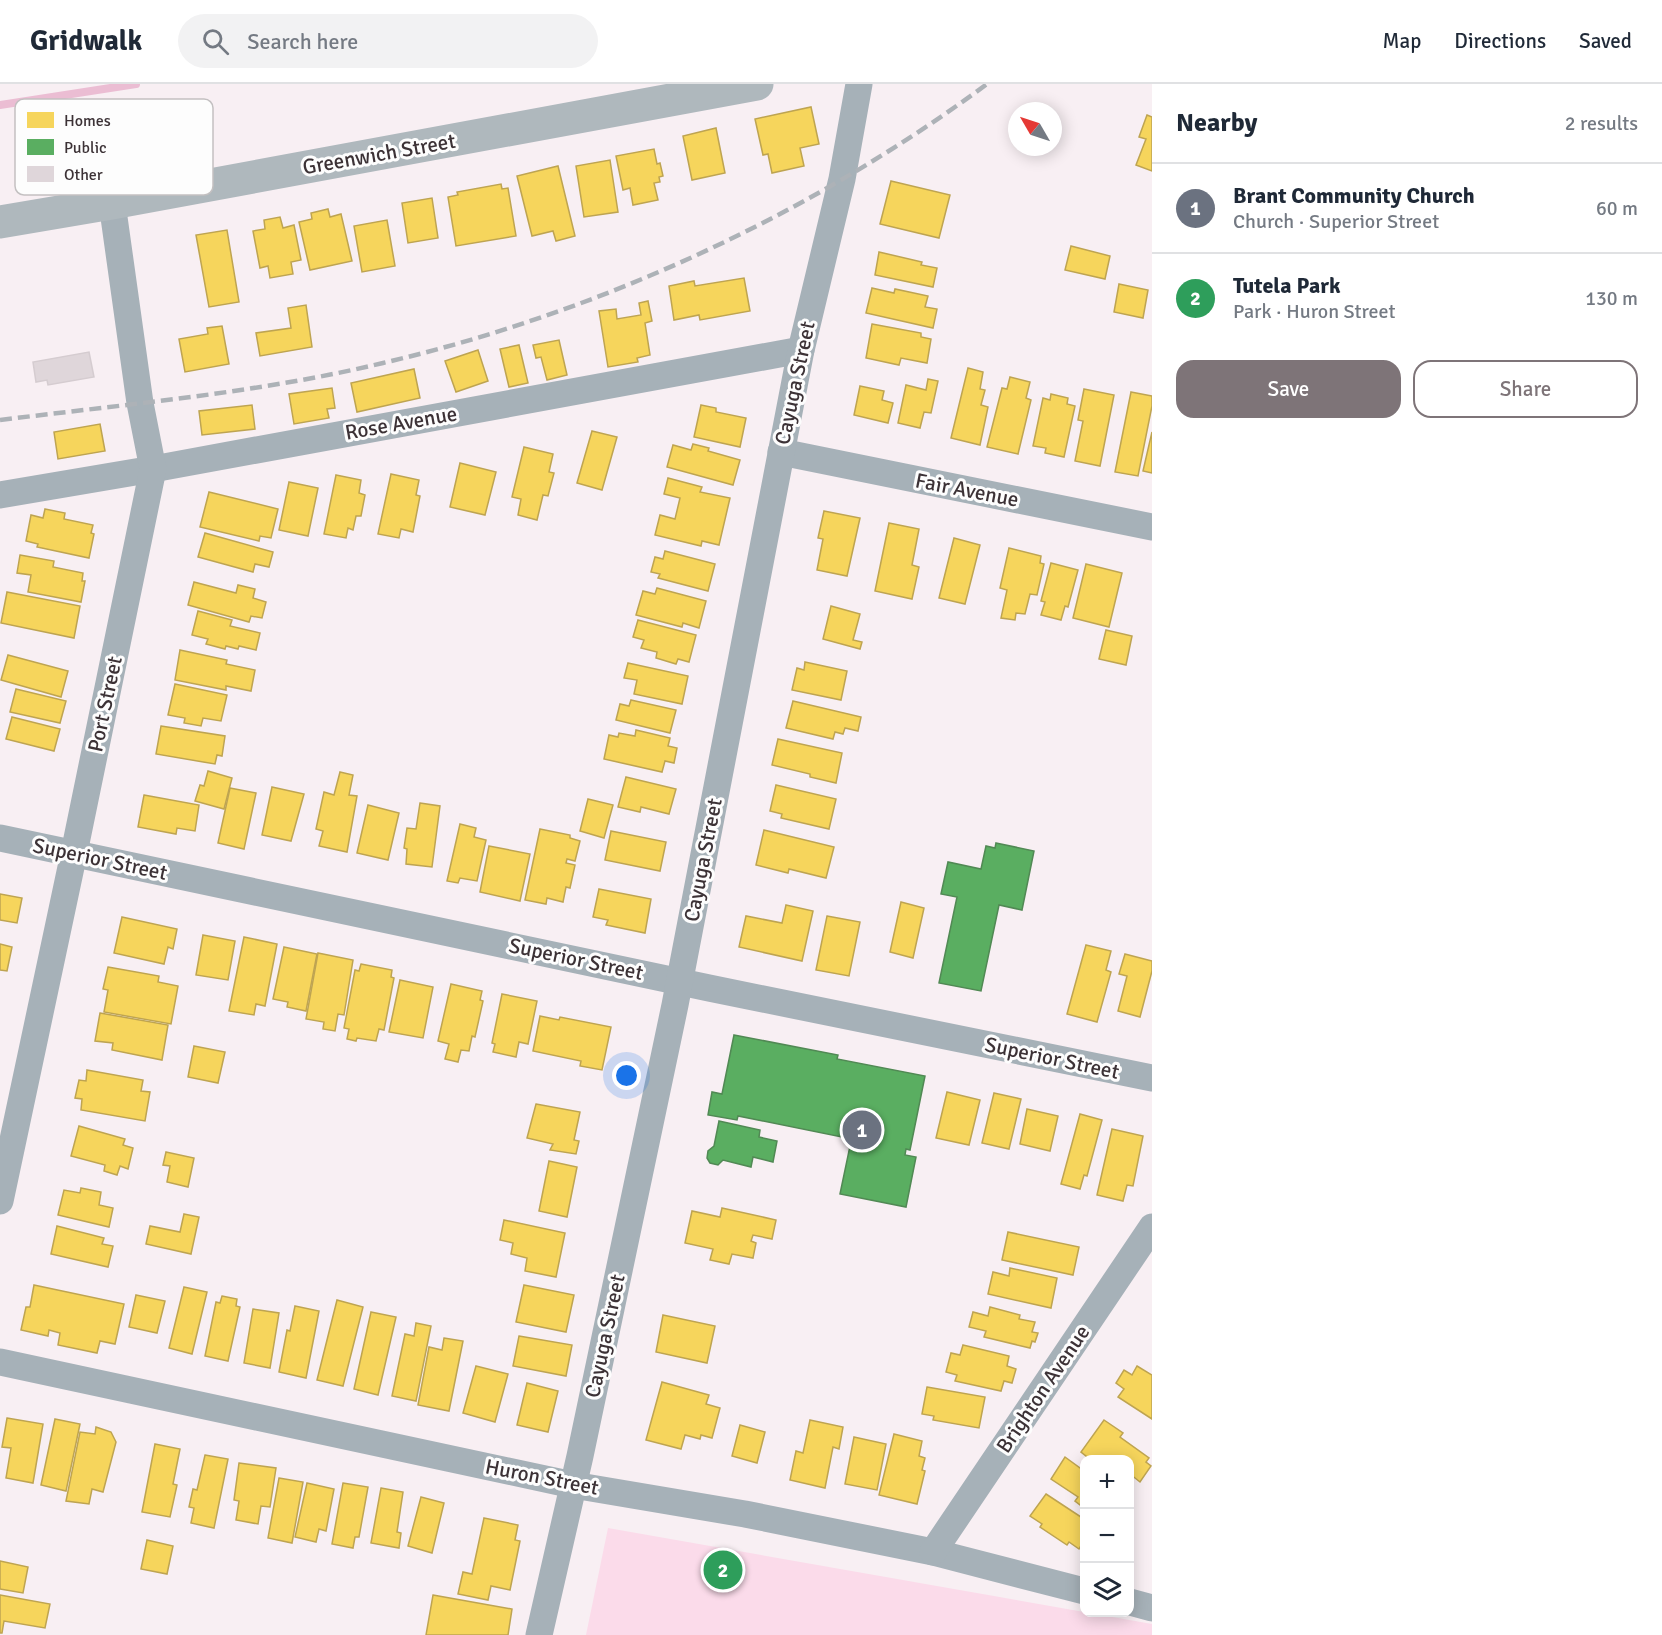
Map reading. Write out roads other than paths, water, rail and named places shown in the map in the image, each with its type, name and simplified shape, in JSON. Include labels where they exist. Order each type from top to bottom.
[{"type":"street","name":"Greenwich Street","points":[[213,184],[757,84]]},
{"type":"street","name":"Cayuga Street","points":[[540,1635],[680,981],[801,350],[842,179],[860,84]]},
{"type":"street","name":"Greenwich Street","points":[[0,222],[155,195]]},
{"type":"street","name":"Port Street","points":[[0,1201],[153,469],[140,403],[112,203]]},
{"type":"street","name":"Rose Avenue","points":[[0,495],[801,350]]},
{"type":"street","name":"Fair Avenue","points":[[781,452],[1152,527]]},
{"type":"street","name":"Superior Street","points":[[0,838],[1152,1078]]},
{"type":"street","name":"Brighton Avenue","points":[[933,1552],[1152,1227]]},
{"type":"street","name":"Huron Street","points":[[0,1362],[573,1485],[745,1514],[933,1552],[1080,1590]]},
{"type":"street","points":[[1134,1603],[1152,1608]]},
{"type":"waterway","points":[[39,99],[136,84]]},
{"type":"waterway","points":[[0,105],[15,103]]},
{"type":"railway","points":[[0,420],[193,397],[336,373],[464,342],[544,316],[622,287],[699,254],[774,217],[848,176],[919,132],[987,84]]},
{"type":"place","name":"Brant Community Church","points":[[862,1130]]},
{"type":"place","name":"Tutela Park","points":[[723,1570]]}]
